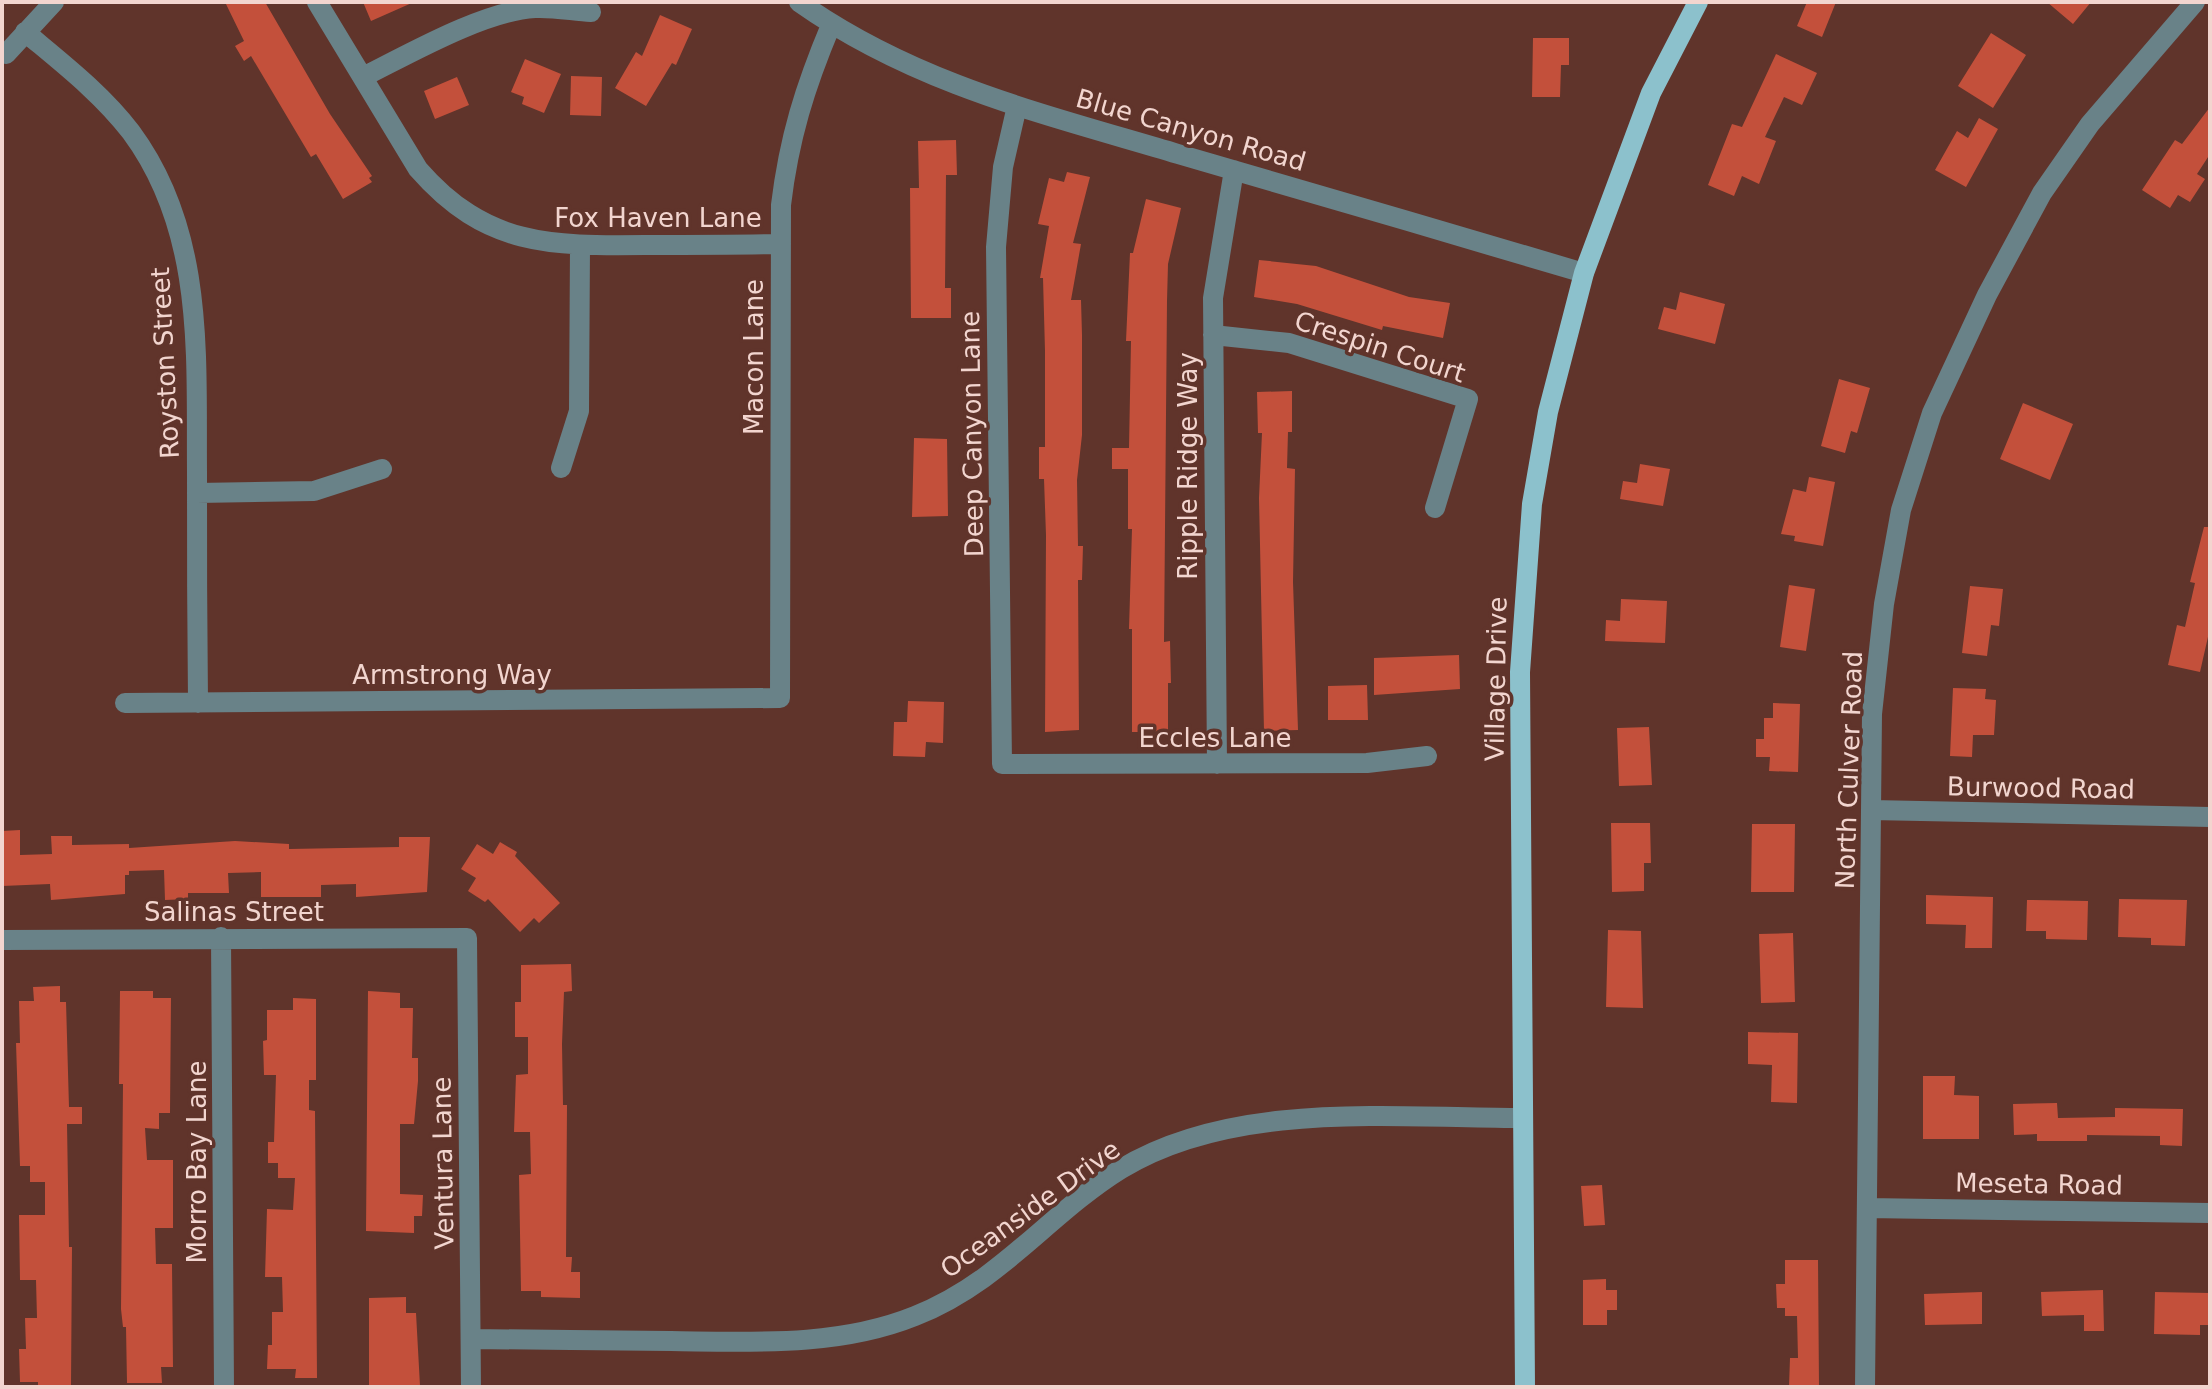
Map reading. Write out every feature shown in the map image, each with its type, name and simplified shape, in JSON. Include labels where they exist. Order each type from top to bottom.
[{"type":"main road","name":"Village Drive","points":[[1525,1387],[1520,672],[1524,581],[1532,504],[1548,412],[1584,273],[1651,93],[1698,2]]},
{"type":"street","points":[[6,54],[54,2]]},
{"type":"street","name":"Fox Haven Lane","points":[[317,2],[418,169],[439,194],[466,212],[520,238],[580,246],[781,244]]},
{"type":"street","name":"Blue Canyon Road","points":[[799,2],[831,25],[922,74],[1017,106],[1584,273]]},
{"type":"street","name":"North Culver Road","points":[[1865,1387],[1872,714],[1884,604],[1901,510],[1932,413],[1987,295],[2042,193],[2109,100],[2195,2]]},
{"type":"street","points":[[363,77],[432,43],[511,13],[535,8],[591,12]]},
{"type":"street","name":"Macon Lane","points":[[780,698],[781,205],[788,146],[802,94],[831,25]]},
{"type":"street","name":"Royston Street","points":[[25,32],[101,98],[131,133],[172,211],[186,253],[194,295],[198,703]]},
{"type":"street","name":"Deep Canyon Lane","points":[[1002,764],[996,247],[1003,167],[1017,106]]},
{"type":"street","name":"Ripple Ridge Way","points":[[1217,764],[1213,335],[1218,255],[1234,170]]},
{"type":"street","points":[[561,468],[579,411],[580,246]]},
{"type":"street","name":"Crespin Court","points":[[1213,335],[1289,343],[1468,399],[1435,508]]},
{"type":"street","points":[[197,493],[314,491],[382,469]]},
{"type":"street","name":"Armstrong Way","points":[[125,703],[780,698]]},
{"type":"street","name":"Eccles Lane","points":[[1002,764],[1367,763],[1427,756]]},
{"type":"street","name":"Burwood Road","points":[[1871,810],[2210,817]]},
{"type":"street","name":"Morro Bay Lane","points":[[221,937],[224,1387]]},
{"type":"street","name":"Salinas Street","points":[[2,940],[467,938]]},
{"type":"street","name":"Ventura Lane","points":[[467,938],[471,1387]]},
{"type":"street","name":"Oceanside Drive","points":[[471,1339],[772,1342],[830,1338],[876,1329],[915,1316],[963,1293],[1003,1267],[1080,1199],[1122,1168],[1188,1140],[1259,1122],[1523,1118]]},
{"type":"street","name":"Meseta Road","points":[[1867,1208],[2210,1213]]},
{"type":"building","points":[[225,2],[265,2],[330,114],[372,176],[369,178],[372,182],[343,199],[316,154],[311,157],[251,56],[244,61],[235,46],[244,41]]},
{"type":"building","points":[[363,2],[414,2],[371,21]]},
{"type":"building","points":[[1807,2],[1836,2],[1822,37],[1797,26]]},
{"type":"building","points":[[2047,2],[2091,2],[2073,24]]},
{"type":"building","points":[[660,15],[692,29],[676,65],[672,63],[646,106],[615,88],[636,52],[642,56]]},
{"type":"building","points":[[1991,33],[2026,55],[1993,108],[1958,86]]},
{"type":"building","points":[[1533,38],[1569,38],[1569,65],[1561,65],[1560,97],[1532,97]]},
{"type":"building","points":[[1776,54],[1817,73],[1802,105],[1784,97],[1765,137],[1776,141],[1759,184],[1742,176],[1734,196],[1708,185],[1732,124],[1742,127]]},
{"type":"building","points":[[525,59],[561,74],[544,113],[522,104],[524,97],[511,92]]},
{"type":"building","points":[[571,76],[602,77],[601,116],[570,115]]},
{"type":"building","points":[[457,77],[469,105],[435,119],[424,91]]},
{"type":"building","points":[[2210,107],[2210,154],[2197,174],[2205,179],[2190,202],[2178,195],[2170,208],[2142,190],[2175,140],[2182,144]]},
{"type":"building","points":[[1979,118],[1998,129],[1966,187],[1935,170],[1957,131],[1968,138]]},
{"type":"building","points":[[956,140],[957,175],[946,175],[945,288],[951,288],[951,318],[911,318],[910,188],[919,188],[918,141]]},
{"type":"building","points":[[1067,172],[1090,177],[1073,243],[1081,244],[1071,300],[1081,300],[1082,335],[1082,435],[1077,480],[1078,546],[1083,546],[1082,580],[1078,580],[1079,730],[1045,732],[1046,535],[1044,479],[1039,479],[1039,447],[1045,447],[1045,351],[1043,278],[1040,278],[1049,226],[1038,224],[1049,178],[1064,182]]},
{"type":"building","points":[[1146,199],[1181,208],[1168,264],[1167,301],[1164,642],[1170,641],[1168,732],[1132,732],[1132,629],[1129,629],[1132,529],[1128,529],[1128,469],[1112,469],[1112,448],[1129,448],[1131,341],[1126,341],[1130,253],[1133,253]]},
{"type":"building","points":[[1259,260],[1316,266],[1409,297],[1450,303],[1443,338],[1383,326],[1382,330],[1297,304],[1254,297]]},
{"type":"building","points":[[1680,292],[1725,304],[1715,344],[1658,329],[1664,307],[1676,310]]},
{"type":"building","points":[[1839,379],[1870,388],[1857,433],[1851,431],[1845,453],[1821,446]]},
{"type":"building","points":[[1292,391],[1292,432],[1288,432],[1287,468],[1295,469],[1293,582],[1298,730],[1264,731],[1259,498],[1262,433],[1258,433],[1257,392]]},
{"type":"building","points":[[2023,403],[2073,424],[2050,480],[2000,459]]},
{"type":"building","points":[[914,438],[947,439],[948,516],[912,517]]},
{"type":"building","points":[[1640,464],[1670,469],[1663,506],[1620,499],[1623,481],[1637,483]]},
{"type":"building","points":[[1809,477],[1835,482],[1823,546],[1794,541],[1795,536],[1781,534],[1793,489],[1806,492]]},
{"type":"building","points":[[2204,527],[2210,527],[2210,628],[2200,672],[2168,665],[2177,625],[2185,627],[2195,583],[2190,582]]},
{"type":"building","points":[[1789,585],[1815,589],[1806,651],[1780,647]]},
{"type":"building","points":[[1970,586],[2003,589],[1999,626],[1991,625],[1987,656],[1962,653]]},
{"type":"building","points":[[1621,599],[1667,601],[1665,643],[1605,641],[1606,620],[1620,621]]},
{"type":"building","points":[[1459,655],[1460,689],[1374,695],[1374,658]]},
{"type":"building","points":[[1367,685],[1368,720],[1328,720],[1328,686]]},
{"type":"building","points":[[1953,688],[1986,689],[1985,699],[1996,700],[1994,735],[1973,735],[1972,757],[1950,756]]},
{"type":"building","points":[[908,701],[944,702],[943,743],[926,742],[925,757],[893,756],[894,722],[907,722]]},
{"type":"building","points":[[1773,703],[1800,704],[1798,772],[1769,771],[1770,757],[1756,757],[1756,739],[1764,739],[1764,718],[1773,718]]},
{"type":"building","points":[[1649,727],[1652,785],[1619,786],[1617,728]]},
{"type":"building","points":[[1611,823],[1650,823],[1651,863],[1644,863],[1644,891],[1612,892]]},
{"type":"building","points":[[1752,824],[1795,824],[1794,892],[1751,892]]},
{"type":"building","points":[[20,830],[20,855],[52,854],[51,836],[72,836],[72,845],[129,844],[129,848],[235,841],[289,844],[289,849],[399,847],[399,837],[430,837],[427,892],[356,897],[356,884],[321,885],[321,897],[261,897],[261,872],[228,873],[229,893],[188,893],[188,899],[165,900],[164,870],[129,871],[129,875],[125,875],[125,894],[51,900],[50,884],[2,886],[2,831]]},
{"type":"building","points":[[500,842],[517,852],[515,856],[560,903],[539,923],[534,918],[520,932],[488,899],[485,902],[468,891],[476,878],[461,869],[477,844],[493,854]]},
{"type":"building","points":[[1926,895],[1993,897],[1992,948],[1965,948],[1966,925],[1926,924]]},
{"type":"building","points":[[2119,899],[2187,900],[2185,946],[2151,945],[2151,938],[2118,937]]},
{"type":"building","points":[[2027,900],[2088,901],[2087,940],[2046,939],[2046,931],[2026,931]]},
{"type":"building","points":[[1608,930],[1641,931],[1643,1008],[1606,1007]]},
{"type":"building","points":[[1793,933],[1795,1002],[1761,1003],[1759,934]]},
{"type":"building","points":[[571,964],[572,991],[564,992],[562,1044],[563,1105],[567,1105],[566,1257],[572,1257],[571,1272],[580,1272],[580,1298],[541,1297],[541,1291],[521,1291],[519,1175],[531,1174],[530,1132],[514,1132],[516,1075],[528,1074],[528,1037],[515,1037],[515,1002],[521,1002],[521,965]]},
{"type":"building","points":[[60,986],[60,1002],[66,1002],[69,1107],[82,1107],[82,1124],[67,1124],[69,1247],[72,1247],[71,1387],[38,1387],[38,1382],[20,1382],[19,1349],[26,1349],[25,1318],[37,1318],[36,1280],[20,1280],[19,1215],[45,1215],[45,1182],[30,1182],[30,1166],[20,1166],[16,1043],[20,1043],[19,1001],[34,1001],[33,987]]},
{"type":"building","points":[[120,991],[153,991],[153,998],[171,998],[170,1113],[159,1113],[159,1129],[145,1128],[147,1160],[173,1160],[173,1228],[155,1228],[156,1264],[172,1264],[173,1367],[161,1367],[162,1383],[127,1383],[126,1327],[123,1327],[121,1309],[123,1084],[119,1084]]},
{"type":"building","points":[[368,991],[400,993],[400,1008],[413,1008],[412,1058],[418,1058],[418,1081],[414,1124],[400,1124],[400,1194],[423,1195],[422,1216],[414,1216],[414,1233],[366,1231]]},
{"type":"building","points":[[293,998],[316,999],[316,1080],[309,1080],[309,1110],[315,1111],[317,1378],[295,1378],[296,1369],[267,1369],[268,1345],[272,1345],[272,1312],[283,1312],[282,1277],[265,1277],[267,1209],[293,1210],[295,1178],[278,1178],[278,1163],[268,1163],[268,1142],[274,1142],[276,1075],[264,1075],[263,1041],[267,1040],[267,1010],[293,1010]]},
{"type":"building","points":[[1748,1032],[1798,1033],[1797,1103],[1771,1102],[1772,1065],[1748,1064]]},
{"type":"building","points":[[1923,1076],[1955,1076],[1954,1095],[1979,1096],[1979,1139],[1923,1139]]},
{"type":"building","points":[[2057,1103],[2058,1118],[2115,1117],[2115,1108],[2183,1109],[2182,1146],[2160,1145],[2160,1136],[2087,1135],[2087,1141],[2037,1141],[2037,1134],[2014,1135],[2013,1104]]},
{"type":"building","points":[[1602,1185],[1605,1225],[1584,1226],[1581,1186]]},
{"type":"building","points":[[1785,1260],[1818,1260],[1819,1387],[1789,1387],[1790,1358],[1798,1358],[1797,1316],[1785,1316],[1785,1308],[1777,1308],[1776,1284],[1785,1284]]},
{"type":"building","points":[[1606,1279],[1606,1290],[1617,1290],[1617,1310],[1607,1310],[1607,1325],[1583,1325],[1583,1280]]},
{"type":"building","points":[[2103,1290],[2104,1331],[2084,1331],[2084,1315],[2042,1316],[2041,1292]]},
{"type":"building","points":[[1982,1292],[1982,1324],[1925,1325],[1924,1294]]},
{"type":"building","points":[[2155,1292],[2210,1293],[2210,1325],[2200,1325],[2200,1335],[2154,1334]]},
{"type":"building","points":[[406,1297],[406,1313],[416,1313],[420,1386],[369,1387],[369,1298]]}]
